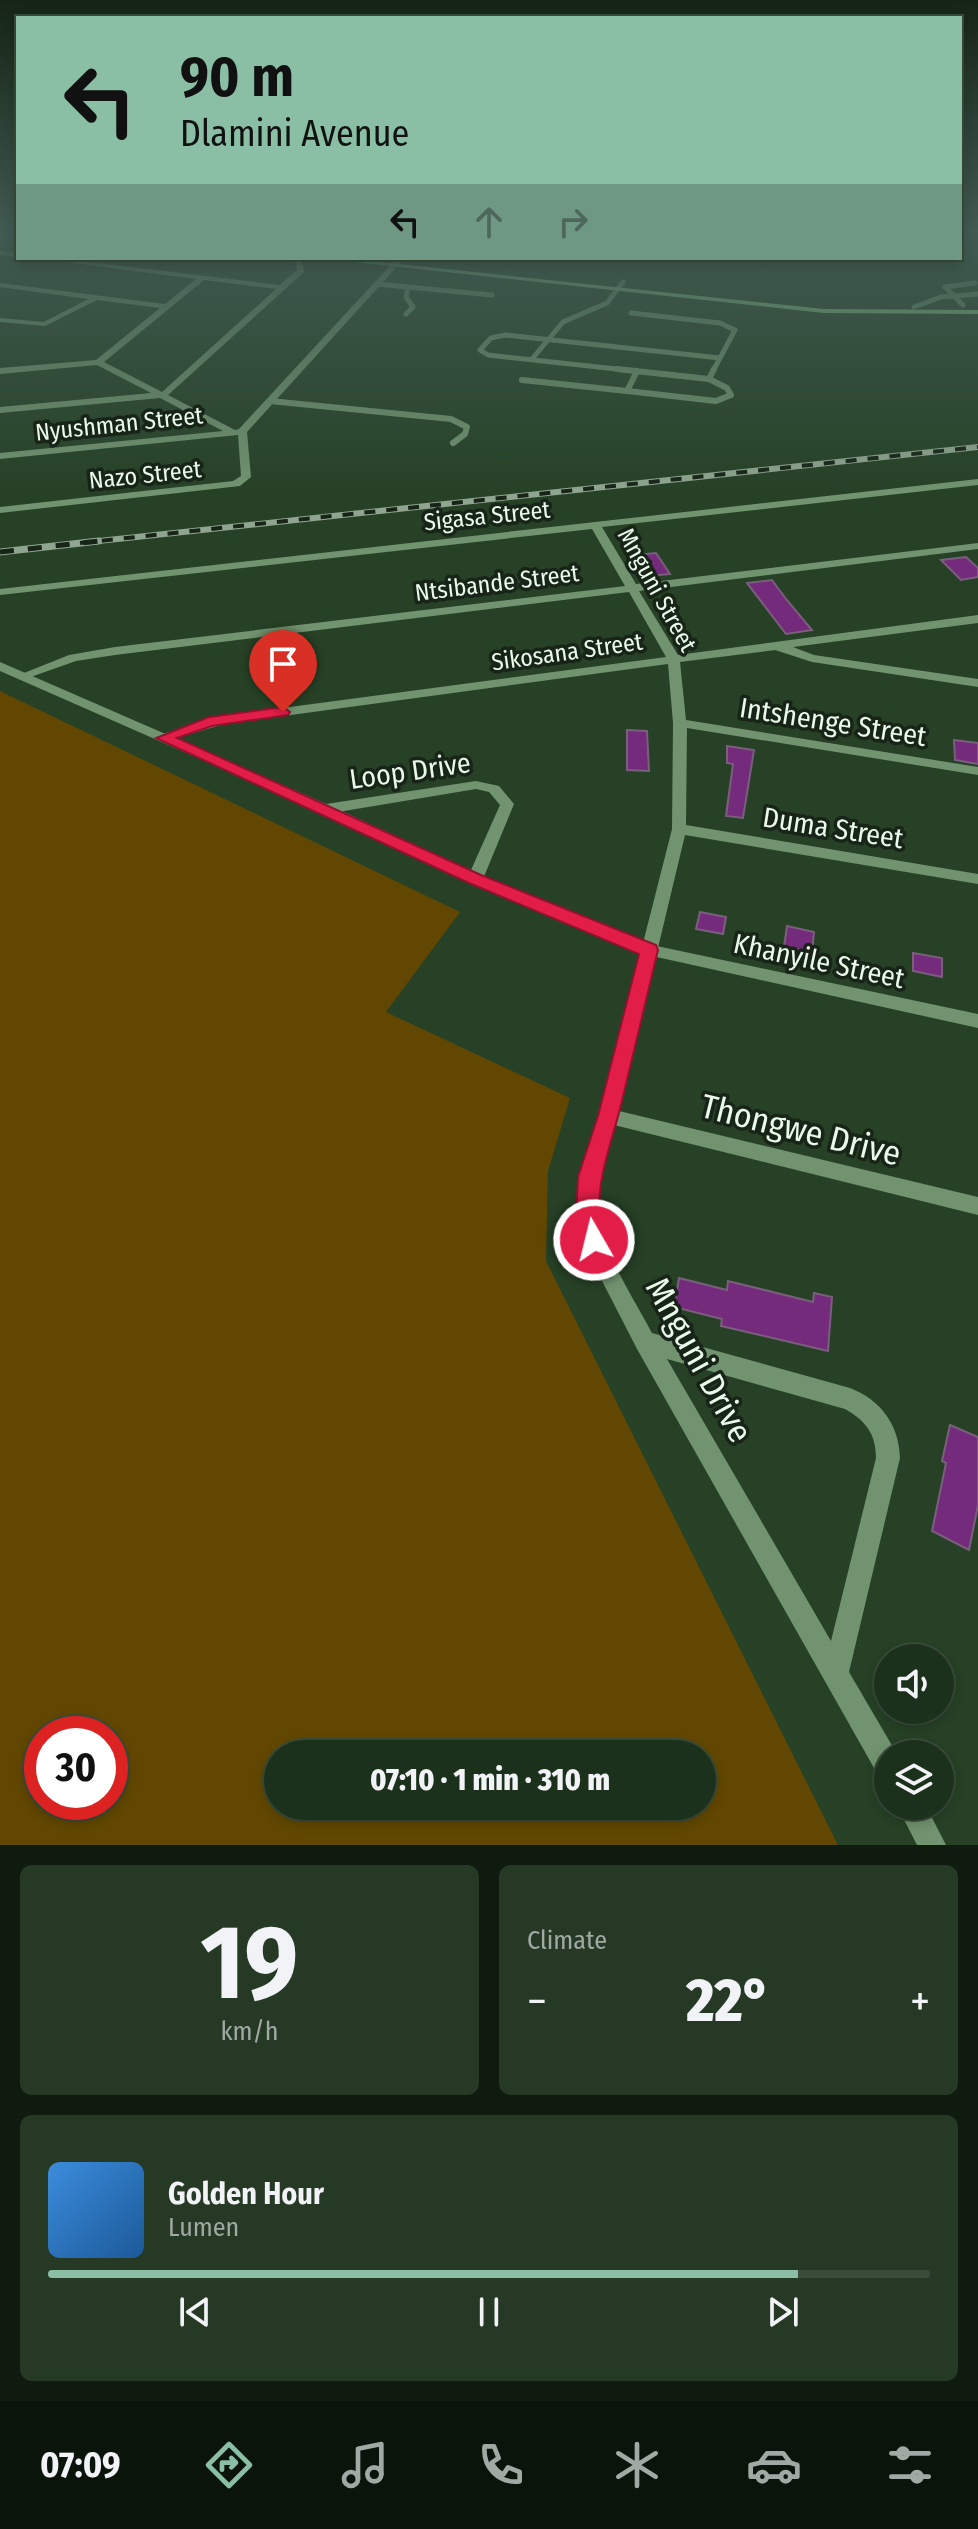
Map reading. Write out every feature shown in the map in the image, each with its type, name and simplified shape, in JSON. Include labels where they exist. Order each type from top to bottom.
[{"type":"street","points":[[1,321],[45,324],[53,320]]},
{"type":"street","points":[[98,362],[151,320]]},
{"type":"street","points":[[0,410],[163,395],[244,320]]},
{"type":"street","points":[[0,371],[98,362],[238,433],[343,320]]},
{"type":"street","name":"Nyushman Street","points":[[0,456],[238,433]]},
{"type":"street","name":"Nazo Street","points":[[0,510],[236,484],[246,476],[238,433]]},
{"type":"street","name":"Sigasa Street","points":[[0,592],[978,482]]},
{"type":"street","name":"Mnguni Street","points":[[596,526],[674,660],[680,723]]},
{"type":"street","name":"Ntsibande Street","points":[[25,675],[73,658],[115,651],[978,546]]},
{"type":"street","name":"Sikosana Street","points":[[164,738],[222,720],[978,619]]},
{"type":"street","points":[[778,647],[812,658],[978,683]]},
{"type":"street","name":"Khanyile Street","points":[[0,666],[326,809],[475,879],[649,950],[978,1021]]},
{"type":"street","name":"Intshenge Street","points":[[680,723],[978,771]]},
{"type":"street","name":"Mnguni Drive","points":[[680,723],[679,829],[608,1116],[589,1177],[587,1219],[605,1266],[645,1342],[874,1740]]},
{"type":"street","name":"Loop Drive","points":[[326,809],[476,785],[494,789],[507,804],[475,879]]},
{"type":"street","name":"Duma Street","points":[[679,829],[978,879]]},
{"type":"street","name":"Thongwe Drive","points":[[608,1116],[978,1206]]},
{"type":"street","points":[[645,1342],[850,1399],[876,1416],[885,1431],[889,1443],[888,1458],[836,1672]]},
{"type":"street","points":[[919,1820],[932,1845]]},
{"type":"lane","points":[[532,359],[568,320]]},
{"type":"lane","points":[[686,320],[732,326],[735,330],[709,379]]},
{"type":"lane","points":[[522,380],[716,401],[731,395],[727,388],[709,379],[488,355],[480,350],[497,336],[721,358]]},
{"type":"lane","points":[[627,391],[637,371]]},
{"type":"lane","points":[[270,401],[451,419],[465,424],[468,430],[453,443]]},
{"type":"shaded area","points":[[0,691],[460,912],[386,1012],[570,1098],[548,1171],[546,1261],[838,1845],[0,1845]]},
{"type":"building","points":[[656,553],[670,574],[649,576],[635,555]]},
{"type":"building","points":[[966,557],[978,568],[978,577],[961,580],[941,560]]},
{"type":"building","points":[[772,580],[812,630],[786,634],[747,583]]},
{"type":"building","points":[[627,730],[647,731],[649,771],[627,770]]},
{"type":"building","points":[[954,740],[978,743],[978,764],[955,760]]},
{"type":"building","points":[[727,746],[754,750],[743,818],[726,816],[733,764],[727,763]]},
{"type":"building","points":[[700,912],[726,917],[723,934],[696,929]]},
{"type":"building","points":[[787,926],[814,932],[812,952],[784,947]]},
{"type":"building","points":[[913,953],[942,958],[942,977],[913,971]]},
{"type":"building","points":[[679,1278],[727,1290],[728,1281],[813,1302],[814,1293],[832,1297],[828,1351],[721,1326],[722,1319],[674,1307]]},
{"type":"building","points":[[950,1425],[978,1437],[978,1505],[969,1550],[932,1531],[946,1463],[942,1461]]},
{"type":"railway","points":[[80,543],[978,447]]},
{"type":"railway","points":[[0,552],[99,541]]},
{"type":"route","points":[[283,712],[209,722],[164,738],[475,879],[649,950],[608,1116],[589,1177],[587,1219],[594,1240]]}]
